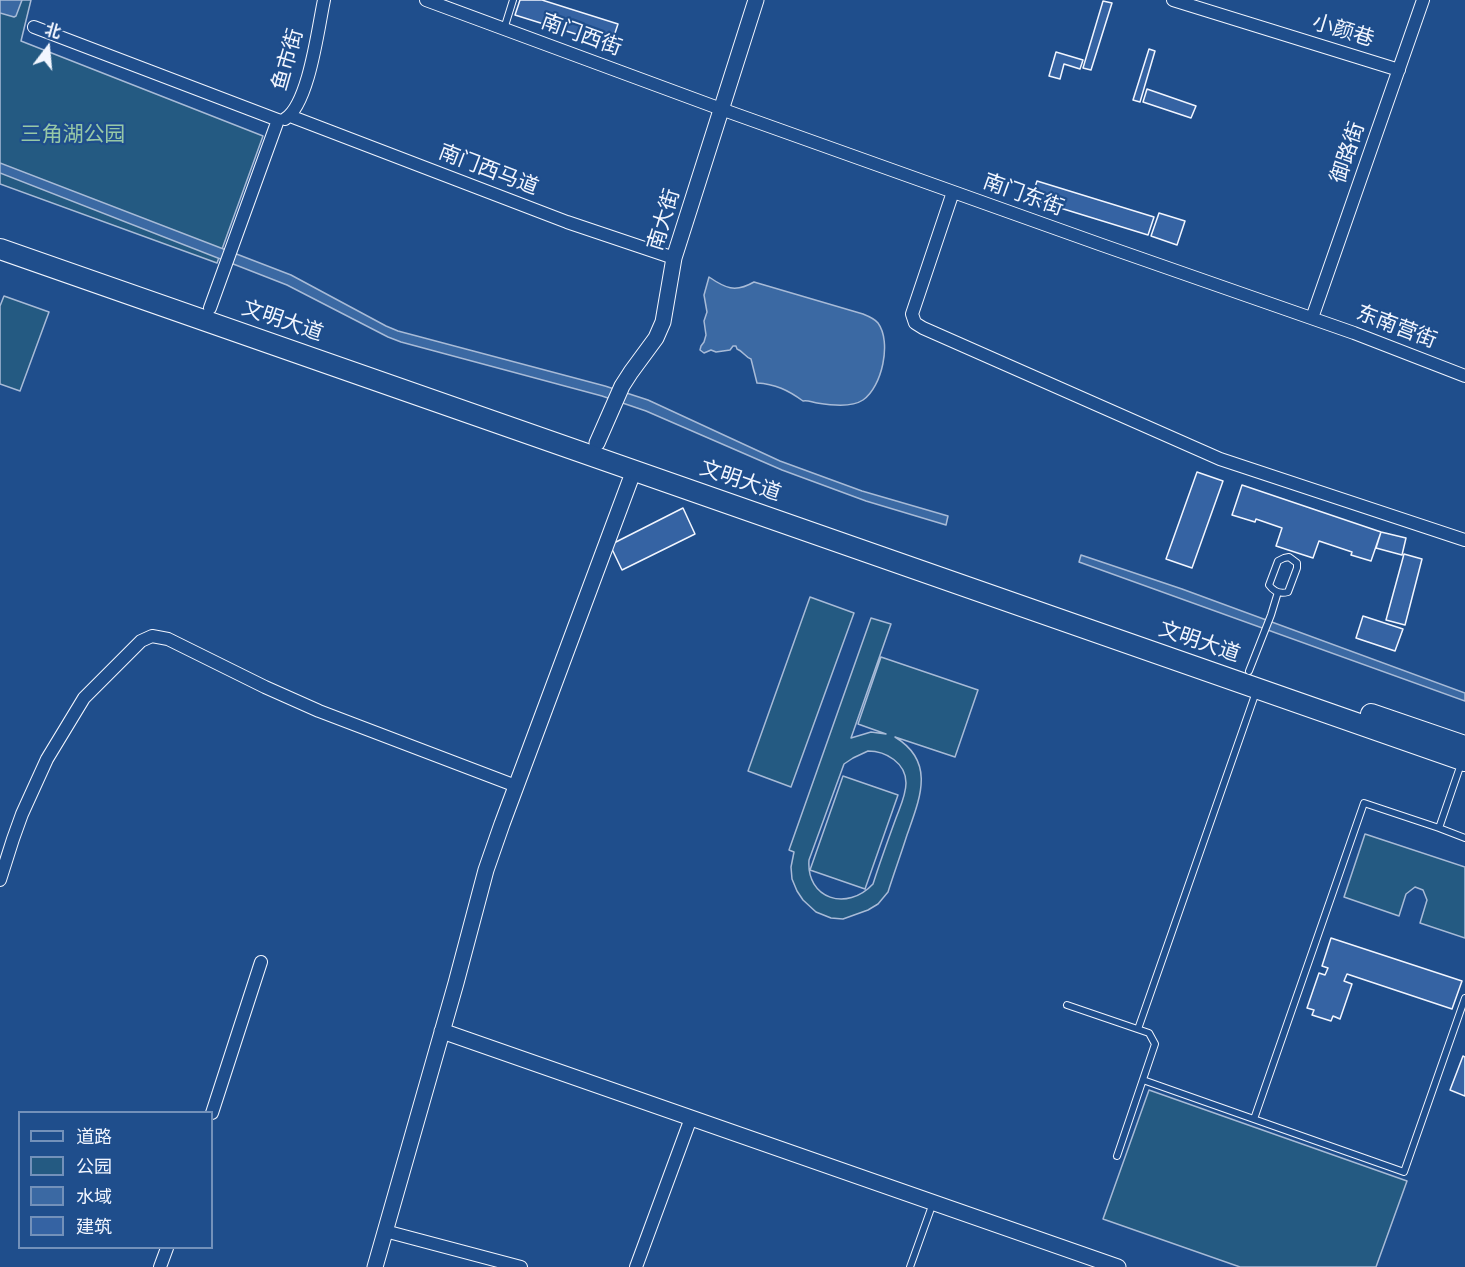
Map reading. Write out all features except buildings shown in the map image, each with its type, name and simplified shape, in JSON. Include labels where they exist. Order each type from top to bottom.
[{"type":"main road","name":"文明大道","points":[[0,235],[597,443],[1464,756]]},
{"type":"main road","name":"文明大道","points":[[0,249],[634,470],[1253,680]]},
{"type":"street","name":"鱼市街","points":[[210,308],[231,248],[284,118],[295,108],[306,84],[324,0]]},
{"type":"street","name":"南门西街","points":[[426,0],[721,109]]},
{"type":"street","name":"南大街","points":[[597,443],[622,386],[656,338],[663,322],[674,258],[756,0]]},
{"type":"street","name":"小颜巷","points":[[1173,0],[1399,70]]},
{"type":"street","name":"御路街","points":[[1312,318],[1423,0]]},
{"type":"street","name":"南门西马道","points":[[34,27],[567,222],[674,258]]},
{"type":"street","name":"南门东街","points":[[721,109],[1312,318]]},
{"type":"street","points":[[953,192],[912,314],[915,323],[1220,459],[1465,540]]},
{"type":"street","name":"东南营街","points":[[1312,318],[1465,376]]},
{"type":"street","points":[[375,1267],[486,870],[634,470]]},
{"type":"street","points":[[0,880],[22,814],[47,759],[84,698],[141,641],[152,636],[168,639],[319,711],[516,786]]},
{"type":"street","points":[[0,834],[13,839]]},
{"type":"street","points":[[213,1111],[261,962]]},
{"type":"street","points":[[442,1031],[1118,1267]]},
{"type":"street","points":[[636,1267],[691,1118]]},
{"type":"street","points":[[385,1231],[521,1267]]},
{"type":"street","points":[[160,1267],[167,1249]]},
{"type":"lane","points":[[504,29],[513,0]]},
{"type":"lane","points":[[1289,557],[1297,562],[1297,568],[1288,592],[1278,592],[1269,585],[1278,561],[1289,557]]},
{"type":"lane","points":[[1138,1029],[1253,680],[1262,638],[1278,592]]},
{"type":"lane","points":[[1439,828],[1464,756]]},
{"type":"lane","points":[[1254,1119],[1364,802],[1465,838]]},
{"type":"lane","points":[[1143,1080],[1404,1172],[1465,998]]},
{"type":"lane","points":[[1067,1005],[1149,1033],[1155,1044],[1117,1156]]},
{"type":"lane","points":[[909,1267],[933,1203]]},
{"type":"green space","name":"三角湖公园","points":[[0,0],[31,0],[21,41],[263,136],[217,263],[0,184]]},
{"type":"green space","points":[[4,296],[49,312],[20,391],[0,384],[0,306]]},
{"type":"green space","points":[[810,597],[854,613],[791,787],[748,771]]},
{"type":"green space","points":[[871,618],[891,624],[851,738],[871,732],[886,734],[858,724],[881,657],[978,690],[955,757],[895,737],[908,747],[916,758],[920,769],[920,794],[888,892],[878,904],[868,910],[843,919],[831,918],[816,912],[797,891],[792,879],[791,867],[794,852],[789,850]],"holes":[[[868,751],[888,756],[903,770],[906,783],[904,796],[873,884],[863,893],[852,898],[830,897],[814,884],[809,860],[844,764]]]},
{"type":"green space","points":[[843,776],[898,795],[865,889],[810,870]]},
{"type":"green space","points":[[1365,834],[1465,867],[1465,938],[1420,923],[1427,900],[1423,890],[1415,887],[1406,894],[1399,916],[1344,897]]},
{"type":"green space","points":[[1149,1090],[1407,1181],[1376,1267],[1240,1267],[1103,1219]]},
{"type":"water","points":[[0,0],[22,0],[16,16],[0,13]]},
{"type":"water","points":[[0,163],[291,275],[398,331],[605,386],[648,400],[780,461],[862,491],[948,516],[946,525],[866,501],[782,470],[646,411],[602,396],[401,342],[287,285],[0,173]]},
{"type":"water","points":[[709,277],[730,288],[754,282],[863,314],[875,320],[882,331],[884,352],[880,375],[870,394],[858,403],[847,405],[803,401],[781,388],[757,383],[751,359],[736,346],[730,350],[716,352],[711,350],[704,353],[700,350],[706,335],[704,321],[707,312],[704,295]]},
{"type":"water","points":[[1081,555],[1182,589],[1465,693],[1465,701],[1079,562]]}]
